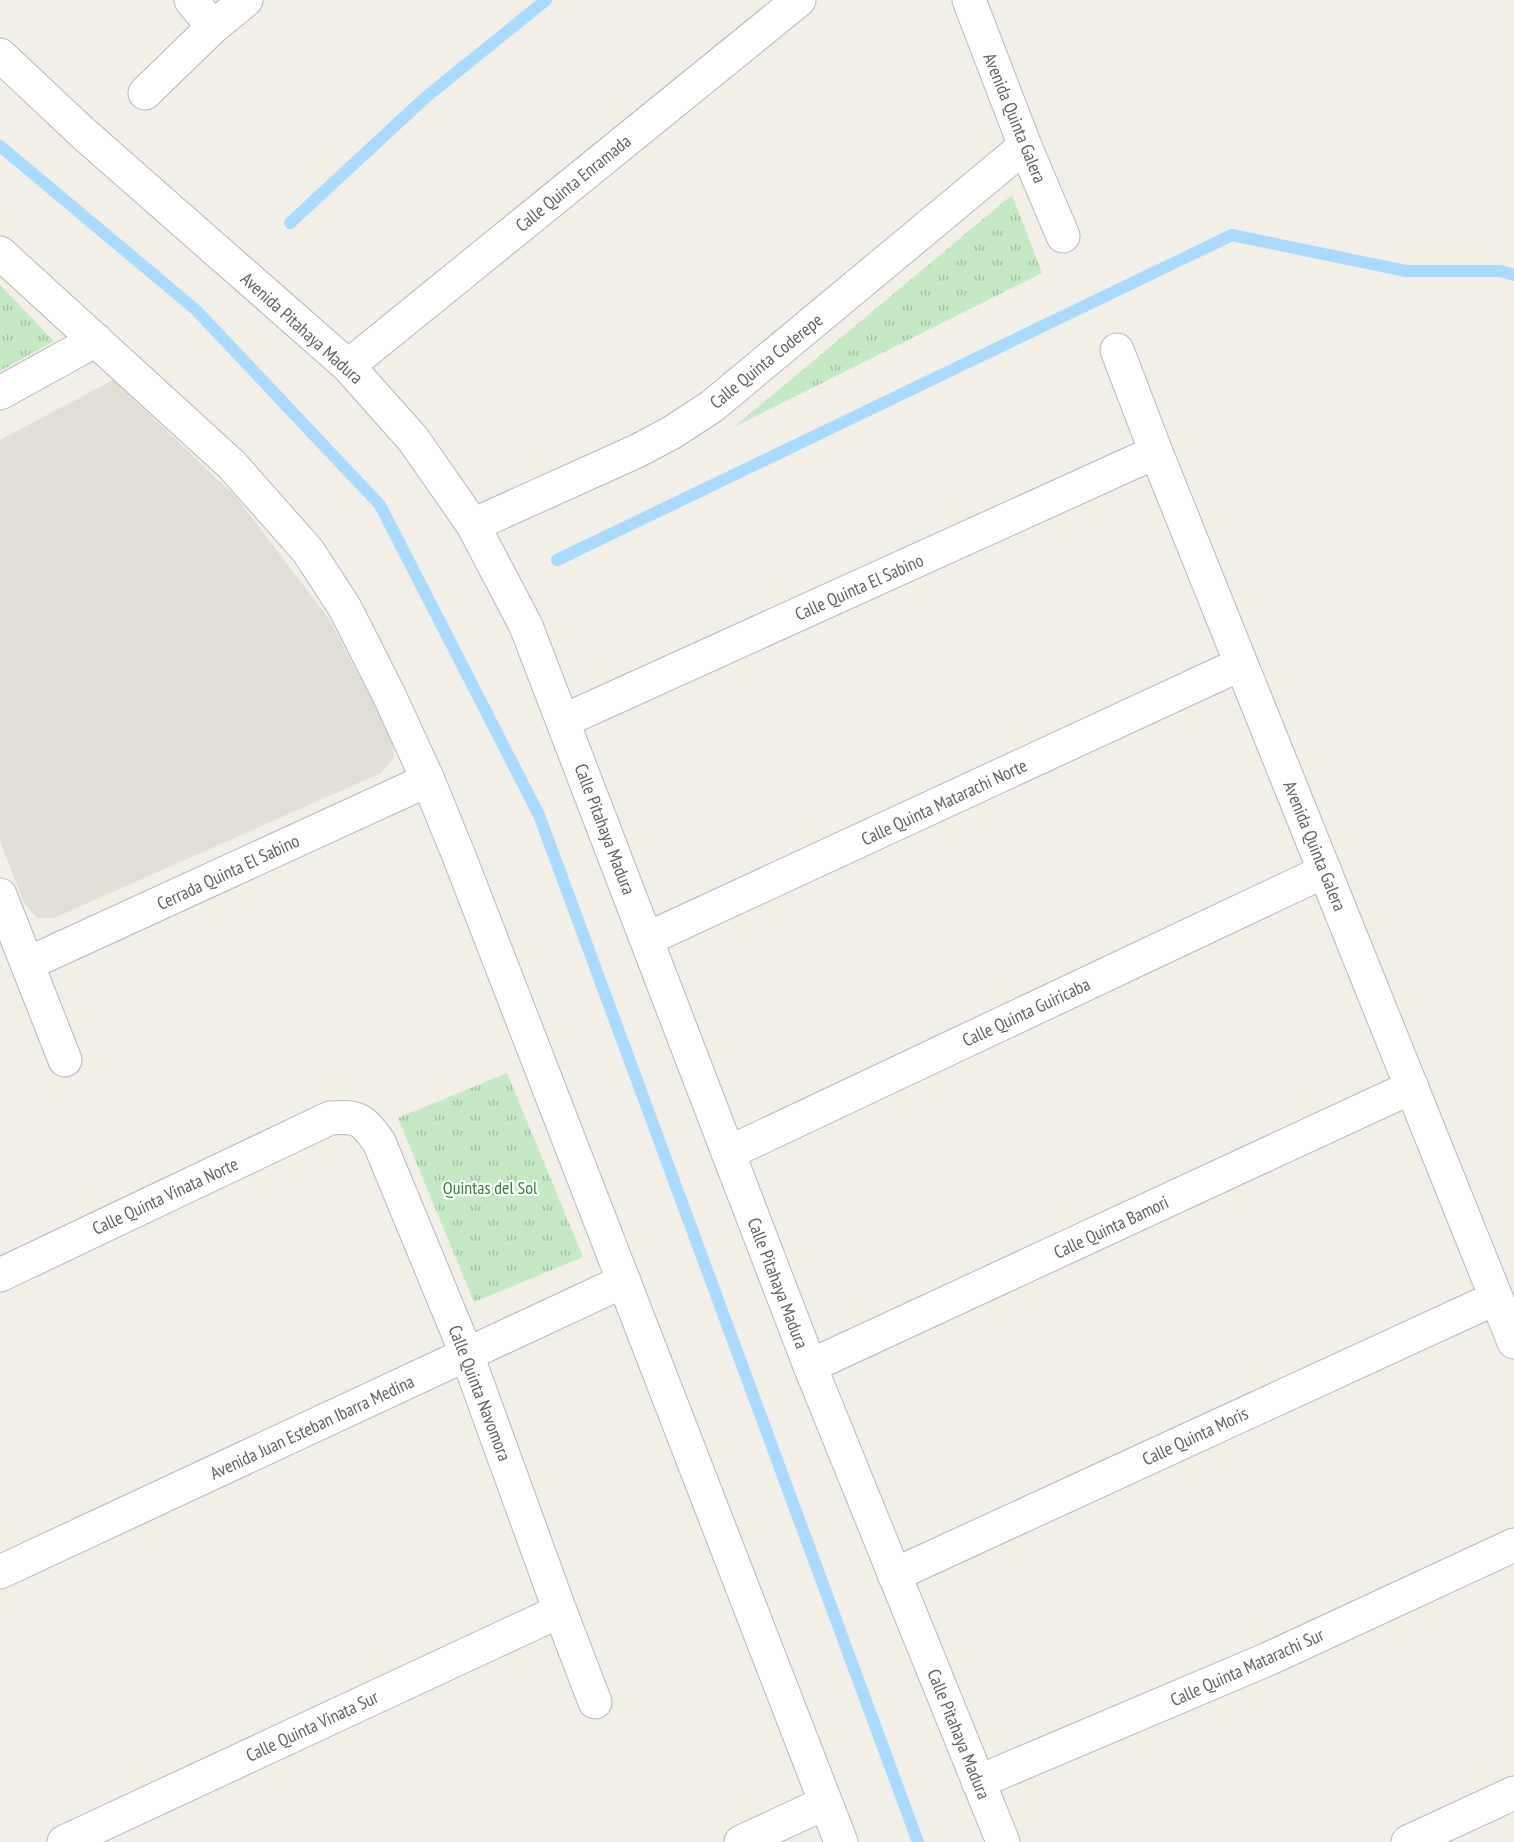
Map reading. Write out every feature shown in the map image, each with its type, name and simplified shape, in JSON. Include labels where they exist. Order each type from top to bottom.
[{"type":"street","points":[[191,0],[213,27]]},
{"type":"street","points":[[145,93],[213,27],[246,0]]},
{"type":"street","name":"Calle Quinta Enramada","points":[[348,366],[799,0]]},
{"type":"street","name":"Avenida Quinta Galera","points":[[969,0],[1025,146],[1063,236]]},
{"type":"street","name":"Avenida Pitahaya Madura","points":[[0,55],[84,134],[348,366],[413,439],[473,525],[526,626],[563,721]]},
{"type":"street","name":"Calle Quinta Coderepe","points":[[473,525],[637,451],[671,433],[711,407],[1025,146]]},
{"type":"street","points":[[0,253],[232,465],[308,550],[345,608],[389,695],[428,780],[463,867],[841,1842]]},
{"type":"street","points":[[0,393],[96,340]]},
{"type":"street","name":"Avenida Quinta Galera","points":[[1117,350],[1514,1342]]},
{"type":"street","name":"Calle Quinta El Sabino","points":[[563,721],[1156,452]]},
{"type":"street","name":"Calle Quinta Matarachi Norte","points":[[647,939],[1241,664]]},
{"type":"street","name":"Calle Pitahaya Madura","points":[[563,721],[810,1366],[1003,1842]]},
{"type":"street","name":"Cerrada Quinta El Sabino","points":[[27,964],[428,780]]},
{"type":"street","name":"Calle Quinta Guiricaba","points":[[728,1153],[1325,871]]},
{"type":"street","points":[[0,895],[65,1060]]},
{"type":"street","name":"Calle Quinta Bamori","points":[[810,1366],[1412,1087]]},
{"type":"street","name":"Calle Quinta Navomora","points":[[330,1118],[350,1117],[365,1123],[379,1142],[467,1355],[560,1611],[596,1702]]},
{"type":"street","name":"Calle Quinta Vinata Norte","points":[[0,1275],[330,1118]]},
{"type":"street","name":"Avenida Juan Esteban Ibarra Medina","points":[[0,1572],[624,1281]]},
{"type":"street","name":"Calle Quinta Moris","points":[[894,1575],[1496,1298]]},
{"type":"street","name":"Calle Quinta Matarachi Sur","points":[[978,1782],[1268,1659],[1514,1545]]},
{"type":"street","name":"Calle Quinta Vinata Sur","points":[[64,1842],[560,1611]]},
{"type":"street","points":[[1408,1842],[1514,1793]]},
{"type":"street","points":[[741,1842],[825,1803]]},
{"type":"shaded area","points":[[113,380],[236,497],[329,619],[392,739],[394,758],[381,773],[54,918],[37,918],[24,903],[0,841],[0,440]]},
{"type":"green space","points":[[1012,195],[1042,273],[734,427]]},
{"type":"green space","points":[[0,285],[54,341],[0,371]]},
{"type":"green space","name":"Quintas del Sol","points":[[507,1073],[583,1257],[474,1302],[398,1118]]},
{"type":"waterway","points":[[290,223],[426,97],[546,0]]},
{"type":"waterway","points":[[0,146],[196,310],[380,505],[539,815],[918,1842]]},
{"type":"waterway","points":[[557,560],[1232,235],[1406,271],[1501,271],[1514,275]]}]
